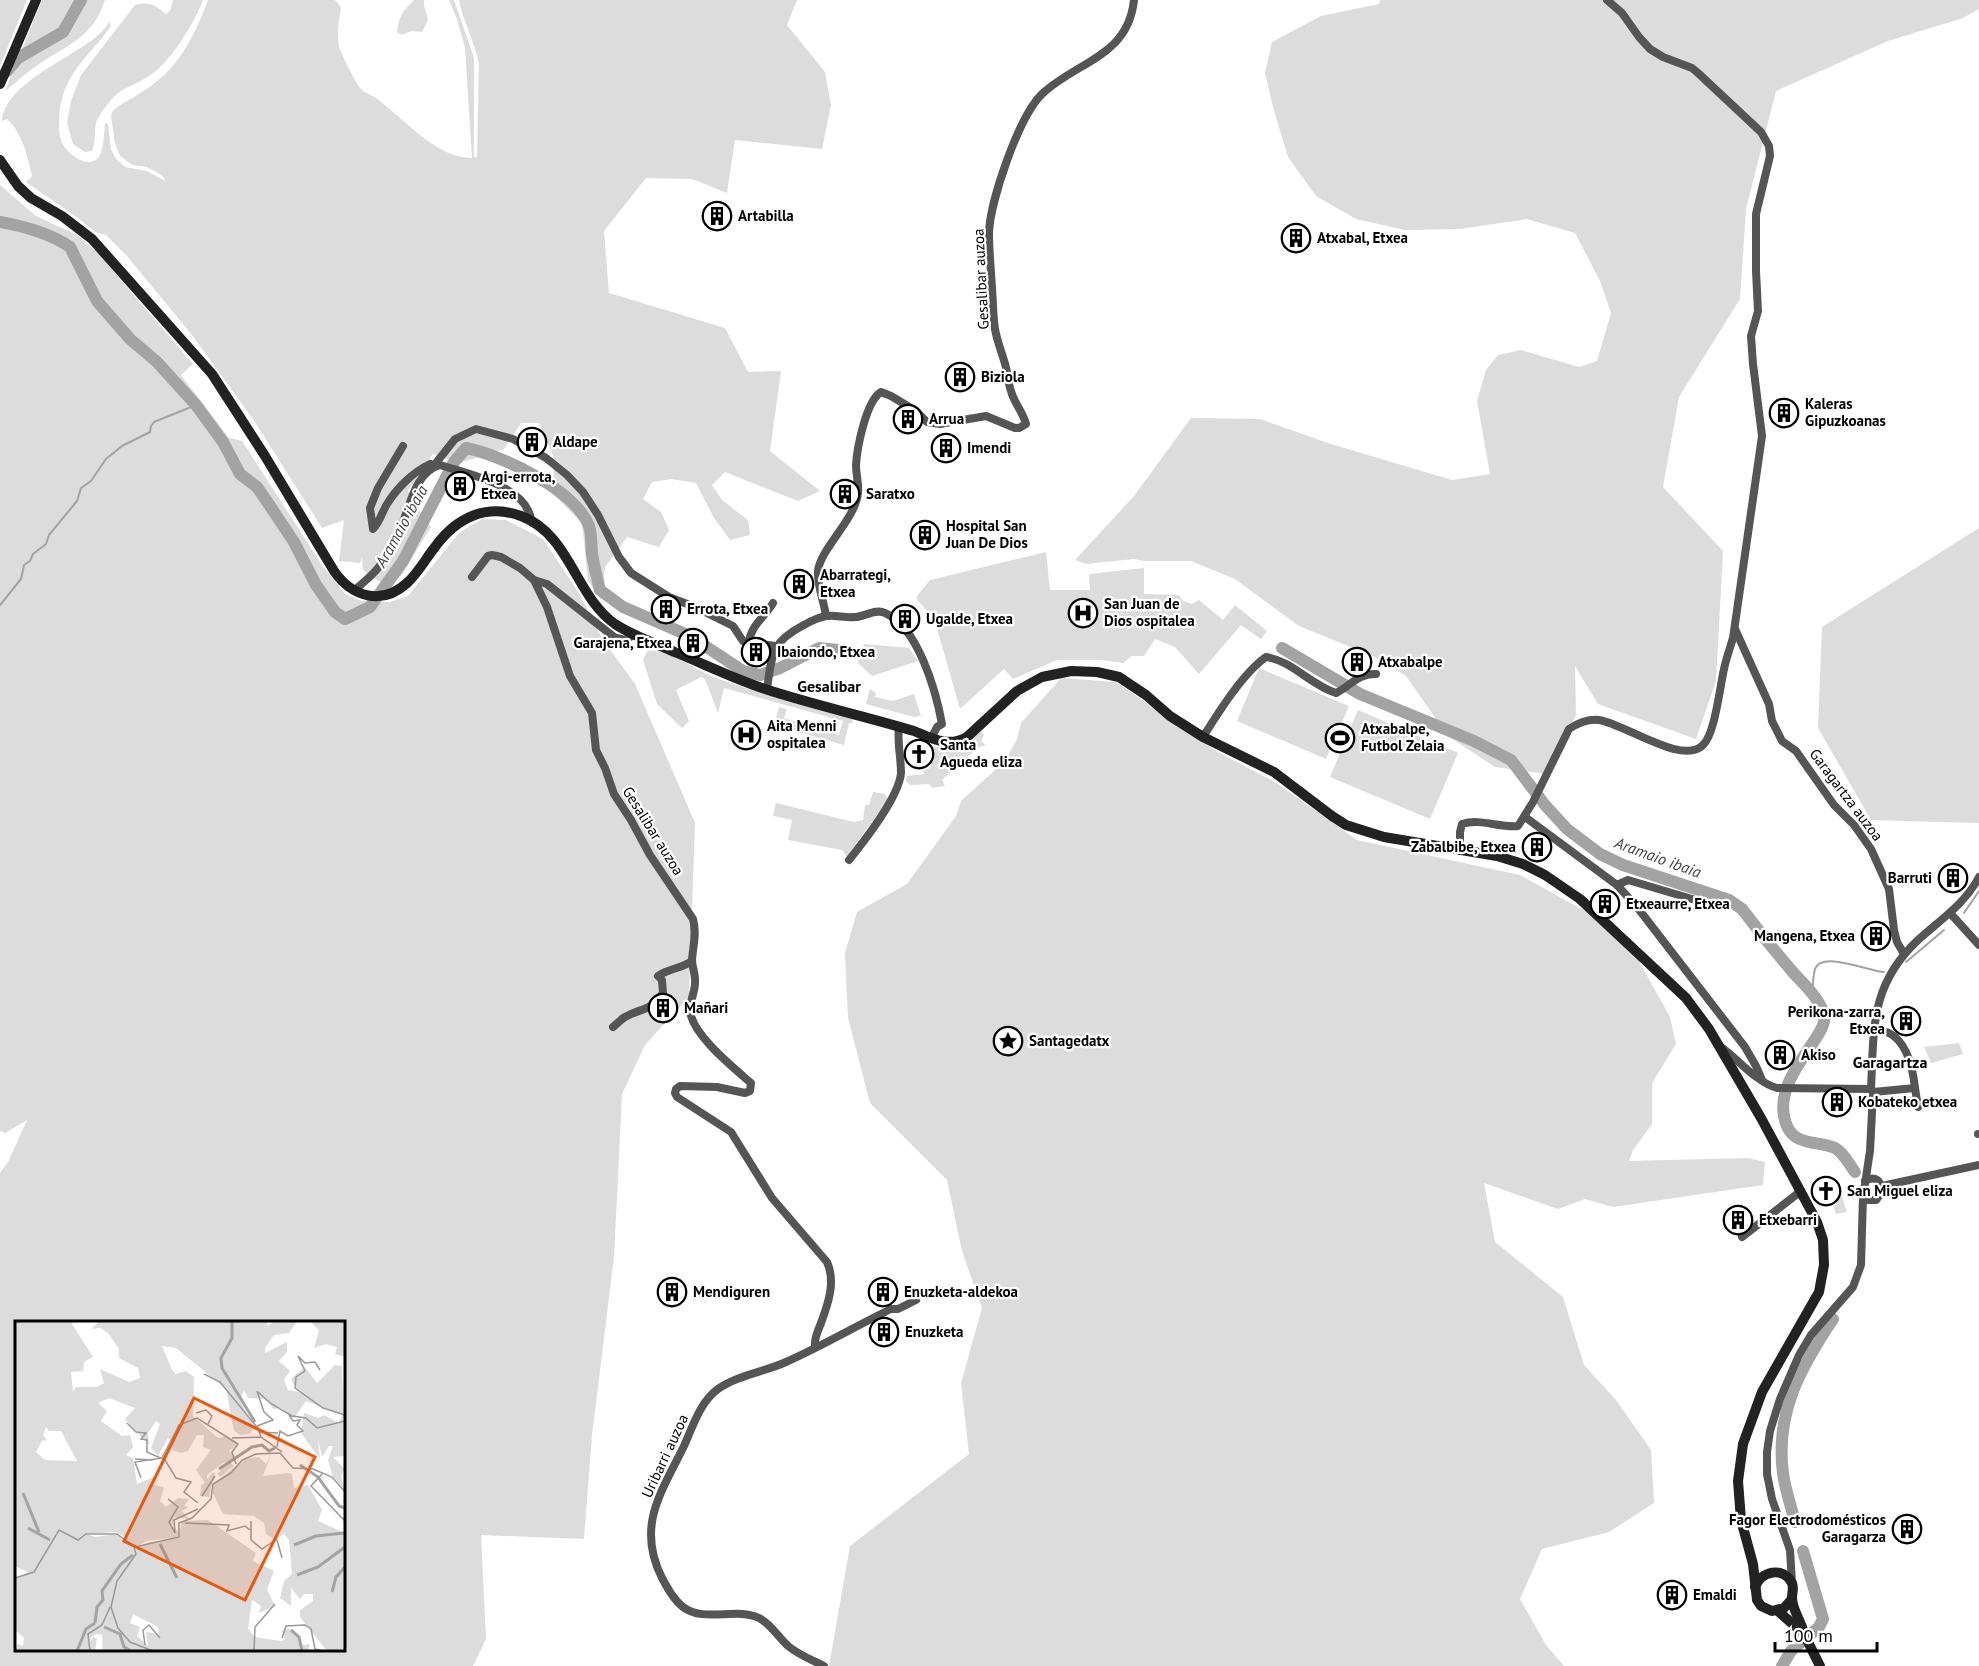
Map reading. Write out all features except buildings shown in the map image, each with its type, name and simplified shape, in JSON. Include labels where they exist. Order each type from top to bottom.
[{"type":"main road","points":[[0,84],[36,0]]},
{"type":"main road","points":[[0,164],[18,186],[33,199],[62,216],[92,238],[212,374],[277,475],[334,571],[344,584],[354,591],[373,596],[392,593],[407,583],[443,537],[469,516],[500,510],[531,520],[542,528],[562,550],[599,609],[615,623],[635,634],[767,684],[931,739],[948,742],[962,740],[1023,686],[1042,677],[1071,671],[1097,672],[1119,677],[1146,695],[1170,716],[1203,737],[1274,772],[1346,825],[1384,837],[1460,848],[1523,864],[1545,874],[1580,899],[1662,974],[1700,1015],[1720,1046],[1801,1191],[1817,1222],[1823,1240],[1824,1265],[1819,1292],[1771,1374],[1755,1409],[1743,1444],[1738,1481],[1741,1520],[1750,1554],[1756,1600],[1766,1609],[1778,1611],[1804,1635]]},
{"type":"main road","points":[[0,180],[25,198],[33,199]]},
{"type":"main road","points":[[1750,1554],[1769,1573],[1786,1576],[1792,1585],[1792,1599],[1804,1635],[1820,1666]]},
{"type":"main road","points":[[1755,1588],[1759,1579],[1769,1573]]},
{"type":"main road","points":[[1778,1611],[1789,1604],[1792,1599]]},
{"type":"street","name":"Gesalibar auzoa","points":[[826,616],[818,570],[845,526],[858,494],[856,465],[867,414],[874,396],[881,392],[891,396],[915,411],[927,422],[940,424],[986,416],[1015,428],[1026,424],[1010,391],[995,329],[989,231],[1004,173],[1028,113],[1041,95],[1059,80],[1100,57],[1120,38],[1131,17],[1134,0]]},
{"type":"street","points":[[1460,848],[1462,824],[1471,821],[1509,827],[1518,826],[1533,802],[1569,729],[1580,722],[1598,720],[1638,733],[1677,750],[1693,752],[1704,745],[1713,724],[1734,628],[1762,436],[1752,336],[1758,311],[1756,214],[1770,156],[1769,146],[1761,132],[1692,68],[1663,57],[1644,43],[1622,13],[1607,0]]},
{"type":"street","points":[[354,591],[381,566],[403,522],[408,502],[422,478],[455,439],[476,429],[513,439],[546,458],[567,475],[583,492],[598,515],[619,557],[631,573],[669,597],[733,626],[746,642],[775,646]]},
{"type":"street","points":[[403,446],[378,488],[370,508],[373,529],[398,490],[422,468],[430,464],[432,468]]},
{"type":"street","points":[[432,468],[440,465],[504,487],[521,499],[530,512],[531,520]]},
{"type":"street","name":"Gesalibar auzoa","points":[[472,577],[488,556],[501,557],[520,568],[534,580],[547,584],[614,637],[625,640],[635,634]]},
{"type":"street","name":"Gesalibar auzoa","points":[[534,580],[547,608],[570,676],[592,712],[596,751],[614,794],[650,855],[693,918],[696,931],[692,962],[695,982],[690,1005],[692,1020],[709,1043],[751,1083],[752,1087],[745,1093],[717,1087],[681,1086],[676,1089],[675,1095],[731,1132],[772,1198],[827,1262],[831,1275],[830,1290],[815,1339],[815,1346]]},
{"type":"street","points":[[746,642],[751,630],[767,614],[773,603]]},
{"type":"street","points":[[767,684],[775,646],[787,634],[826,616],[857,618],[884,611],[908,631],[923,659],[942,724],[937,727],[931,739]]},
{"type":"street","name":"Garagartza auzoa","points":[[1734,628],[1769,704],[1772,721],[1782,741],[1796,751],[1834,805],[1854,825],[1871,849],[1889,889],[1894,930],[1904,954]]},
{"type":"street","points":[[1203,737],[1224,705],[1266,657],[1295,669],[1328,691],[1335,693],[1366,675],[1376,674]]},
{"type":"street","points":[[849,860],[898,789],[901,774],[897,740],[899,727]]},
{"type":"street","points":[[1525,817],[1617,885],[1637,907],[1745,1047],[1762,1080]]},
{"type":"street","points":[[1792,1585],[1790,1550],[1772,1499],[1767,1474],[1770,1431],[1780,1399],[1799,1355],[1811,1335],[1853,1287],[1861,1265],[1863,1197],[1868,1171],[1876,1009],[1894,966],[1904,954],[1960,904],[1979,877]]},
{"type":"street","points":[[1617,885],[1628,880],[1719,907]]},
{"type":"street","points":[[1950,913],[1979,945]]},
{"type":"street","points":[[613,1027],[622,1019],[643,1011],[657,1002],[663,993],[662,980],[658,976],[670,969],[681,968],[692,962]]},
{"type":"street","points":[[1874,1031],[1888,1032],[1901,1045],[1911,1068],[1918,1107]]},
{"type":"street","points":[[1720,1046],[1769,1086],[1781,1089],[1915,1088]]},
{"type":"street","points":[[1882,1186],[1979,1165]]},
{"type":"street","points":[[1863,1197],[1868,1200],[1879,1198],[1882,1195],[1882,1186],[1875,1178],[1865,1181]]},
{"type":"street","points":[[1742,1237],[1801,1191]]},
{"type":"street","points":[[815,1346],[853,1330],[891,1309],[898,1309],[916,1300]]},
{"type":"street","name":"Uribarri auzoa","points":[[815,1346],[788,1361],[724,1385],[706,1400],[663,1486],[652,1521],[650,1547],[671,1594],[688,1610],[714,1614],[745,1614],[758,1618],[797,1652],[824,1666]]},
{"type":"street","points":[[1769,1573],[1784,1567],[1790,1559]]},
{"type":"shaded area","points":[[0,0],[27,0],[0,66]]},
{"type":"shaded area","points":[[42,0],[105,0],[93,24],[85,33],[5,91]]},
{"type":"shaded area","points":[[173,0],[203,0],[187,32],[164,63],[146,78],[118,93],[107,105],[96,123],[92,151],[85,152],[73,144],[67,123],[71,101],[81,75],[135,5],[144,3],[152,5],[166,14],[170,11]]},
{"type":"shaded area","points":[[208,0],[335,0],[341,7],[338,30],[339,47],[361,89],[378,99],[434,145],[447,152],[472,158],[465,48],[449,0],[454,0],[474,58],[474,158],[477,157],[479,64],[459,0],[797,0],[787,25],[825,72],[831,105],[822,149],[735,140],[727,193],[692,179],[646,178],[604,231],[609,293],[725,328],[748,372],[781,371],[770,451],[820,491],[798,501],[725,472],[712,485],[722,500],[748,520],[750,535],[730,540],[714,518],[696,483],[671,479],[652,482],[643,499],[661,512],[669,530],[659,547],[627,537],[605,567],[601,600],[588,581],[582,523],[553,494],[554,458],[539,423],[521,423],[504,449],[460,463],[433,454],[408,491],[414,504],[431,527],[401,576],[382,583],[363,570],[362,557],[360,563],[339,561],[344,520],[322,528],[255,422],[192,335],[127,256],[106,235],[95,232],[26,182],[32,176],[24,145],[12,124],[7,119],[2,121],[6,108],[14,95],[41,73],[101,33],[109,22],[111,26],[78,67],[67,85],[60,112],[61,140],[67,150],[78,159],[90,162],[96,160],[103,144],[105,123],[108,124],[111,150],[116,159],[125,167],[147,171],[165,181],[163,176],[147,167],[132,165],[120,156],[115,143],[111,116],[113,110],[151,86],[174,65],[194,34]]},
{"type":"shaded area","points":[[414,0],[424,0],[428,20],[422,32],[411,31],[402,35],[397,32],[401,17]]},
{"type":"shaded area","points":[[1380,0],[1979,0],[1979,9],[1963,18],[1888,41],[1776,91],[1746,209],[1740,299],[1679,397],[1663,487],[1723,551],[1716,681],[1696,739],[1598,704],[1575,666],[1576,715],[1547,774],[1495,767],[1448,736],[1406,676],[1375,657],[1299,626],[1235,579],[1191,561],[1134,559],[1086,564],[1075,560],[1134,496],[1191,418],[1260,419],[1331,444],[1452,480],[1490,474],[1477,401],[1486,370],[1498,355],[1521,350],[1579,367],[1597,361],[1611,313],[1600,281],[1575,233],[1527,219],[1460,229],[1405,230],[1356,219],[1316,196],[1288,157],[1265,73],[1272,42],[1321,16],[1379,4]]},
{"type":"shaded area","points":[[0,185],[36,216],[77,235],[98,253],[193,364],[181,375],[229,438],[242,441],[322,565],[345,594],[362,601],[390,602],[408,596],[459,533],[482,519],[506,520],[543,539],[579,593],[603,640],[635,684],[695,823],[689,997],[645,1045],[622,1094],[614,1257],[592,1435],[584,1539],[481,1535],[486,1639],[473,1666],[0,1666],[0,1173],[8,1162],[27,1120],[5,1133],[0,1131]]},
{"type":"shaded area","points":[[1979,528],[1979,823],[1871,820],[1818,728],[1822,627]]},
{"type":"shaded area","points":[[1046,552],[1050,590],[1090,590],[1089,574],[1144,568],[1144,594],[1179,595],[1183,601],[1192,604],[1199,600],[1223,620],[1235,605],[1267,631],[1261,639],[1241,625],[1199,674],[1175,647],[1155,639],[1144,656],[1132,656],[1123,663],[1103,660],[1057,660],[1013,679],[1004,669],[960,709],[934,618],[917,600],[917,596],[930,580]]},
{"type":"shaded area","points":[[864,644],[909,648],[918,661],[872,676],[858,663]]},
{"type":"shaded area","points":[[648,650],[674,657],[733,684],[853,719],[852,723],[849,723],[844,745],[774,725],[779,707],[787,709],[784,718],[839,735],[843,721],[724,688],[718,713],[705,679],[701,677],[676,690],[689,721],[682,728],[657,704],[643,660]]},
{"type":"shaded area","points":[[1259,668],[1349,706],[1326,759],[1237,721]]},
{"type":"shaded area","points":[[1061,678],[1116,682],[1216,751],[1275,782],[1357,840],[1520,875],[1587,912],[1635,954],[1670,1017],[1676,1044],[1652,1083],[1652,1124],[1633,1150],[1629,1161],[1748,1158],[1765,1162],[1763,1185],[1613,1207],[1585,1199],[1558,1209],[1484,1183],[1495,1242],[1563,1297],[1584,1365],[1616,1400],[1651,1450],[1654,1503],[1609,1532],[1542,1549],[1520,1599],[1546,1645],[1564,1666],[829,1666],[850,1546],[969,1454],[961,1383],[982,1308],[962,1251],[947,1180],[870,1103],[848,1018],[845,953],[857,912],[907,884],[956,816],[961,801],[1005,761],[1017,739],[1021,723]]},
{"type":"shaded area","points":[[870,689],[876,693],[875,697],[893,701],[914,694],[921,716],[914,717],[866,704]]},
{"type":"shaded area","points":[[1358,710],[1458,753],[1430,819],[1330,777]]},
{"type":"shaded area","points":[[981,731],[984,735],[981,741],[986,745],[979,747],[967,758],[961,756],[958,758],[958,765],[942,780],[945,786],[932,788],[929,784],[910,785],[906,781],[907,776],[924,774],[923,771],[930,768],[932,760],[929,747],[963,742]]},
{"type":"shaded area","points":[[873,792],[885,794],[888,800],[847,856],[842,850],[788,840],[792,820],[773,816],[776,803],[854,822],[863,820],[865,805],[869,805]]},
{"type":"shaded area","points":[[1959,1043],[1963,1054],[1931,1063],[1924,1047]]},
{"type":"shaded area","points":[[1837,1181],[1847,1212],[1836,1214],[1833,1206],[1836,1205],[1836,1199],[1832,1183]]},
{"type":"waterway","name":"Aramaio ibaia","points":[[6,72],[18,58],[63,32],[81,0]]},
{"type":"waterway","name":"Aramaio ibaia","points":[[0,222],[36,231],[70,247],[97,301],[130,339],[157,362],[196,405],[223,442],[240,474],[257,487],[266,500],[294,542],[316,585],[335,612],[345,619],[370,607],[403,561],[454,462],[466,448],[517,466],[553,487],[569,500],[589,526],[600,590],[623,607],[690,636],[743,671],[760,675],[780,668],[819,648],[838,650]]},
{"type":"waterway","points":[[0,605],[21,579],[24,565],[46,544],[49,535],[77,501],[81,488],[91,481],[106,459],[122,446],[150,432],[154,422],[196,405]]},
{"type":"waterway","name":"Aramaio ibaia","points":[[1282,648],[1360,694],[1474,741],[1511,760],[1545,805],[1567,829],[1600,854],[1623,865],[1729,900],[1742,909],[1814,996],[1824,1014],[1824,1023],[1785,1092],[1783,1109],[1787,1126],[1801,1140],[1838,1150],[1855,1172]]},
{"type":"waterway","points":[[1964,913],[1979,891]]},
{"type":"waterway","points":[[1906,962],[1944,930]]},
{"type":"waterway","points":[[1812,993],[1815,969],[1819,964],[1827,961],[1847,963],[1884,972]]},
{"type":"waterway","name":"Aramaio ibaia","points":[[1795,1522],[1783,1473],[1783,1430],[1787,1410],[1801,1373],[1833,1319]]},
{"type":"waterway","name":"Aramaio ibaia","points":[[1782,1666],[1791,1651],[1819,1627],[1823,1619],[1803,1551]]},
{"type":"place","name":"Artabilla","points":[[717,216]]},
{"type":"place","name":"Atxabal, Etxea","points":[[1296,238]]},
{"type":"place","name":"Biziola","points":[[960,377]]},
{"type":"place","name":"Kaleras Gipuzkoanas","points":[[1784,413]]},
{"type":"place","name":"Arrua","points":[[908,419]]},
{"type":"place","name":"Aldape","points":[[532,442]]},
{"type":"place","name":"Imendi","points":[[946,448]]},
{"type":"place","name":"Argi-errota, Etxea","points":[[460,486]]},
{"type":"place","name":"Saratxo","points":[[845,494]]},
{"type":"place","name":"Hospital San Juan De Dios","points":[[925,535]]},
{"type":"place","name":"Abarrategi, Etxea","points":[[799,584]]},
{"type":"place","name":"Errota, Etxea","points":[[666,609]]},
{"type":"place","name":"San Juan de Dios ospitalea","points":[[1083,613]]},
{"type":"place","name":"Ugalde, Etxea","points":[[905,619]]},
{"type":"place","name":"Garajena, Etxea","points":[[693,643]]},
{"type":"place","name":"Ibaiondo, Etxea","points":[[756,652]]},
{"type":"place","name":"Atxabalpe","points":[[1357,662]]},
{"type":"place","name":"Aita Menni ospitalea","points":[[746,735]]},
{"type":"place","name":"Atxabalpe, Futbol Zelaia","points":[[1340,738]]},
{"type":"place","name":"Santa Agueda eliza","points":[[919,754]]},
{"type":"place","name":"Zabalbibe, Etxea","points":[[1537,847]]},
{"type":"place","name":"Barruti","points":[[1953,878]]},
{"type":"place","name":"Etxeaurre, Etxea","points":[[1605,904]]},
{"type":"place","name":"Mangena, Etxea","points":[[1876,936]]},
{"type":"place","name":"Mañari","points":[[663,1008]]},
{"type":"place","name":"Perikona-zarra, Etxea","points":[[1906,1021]]},
{"type":"place","name":"Santagedatx","points":[[1008,1041]]},
{"type":"place","name":"Akiso","points":[[1780,1055]]},
{"type":"place","name":"Kobateko etxea","points":[[1837,1102]]},
{"type":"place","name":"San Miguel eliza","points":[[1826,1191]]},
{"type":"place","name":"Etxebarri","points":[[1738,1220]]},
{"type":"place","name":"Mendiguren","points":[[672,1292]]},
{"type":"place","name":"Enuzketa-aldekoa","points":[[883,1292]]},
{"type":"place","name":"Enuzketa","points":[[884,1332]]},
{"type":"place","name":"Fagor Electrodomésticos Garagarza","points":[[1907,1529]]},
{"type":"place","name":"Emaldi","points":[[1672,1595]]},
{"type":"district","name":"Gesalibar","points":[[829,686]]},
{"type":"district","name":"Garagartza","points":[[1890,1062]]}]
